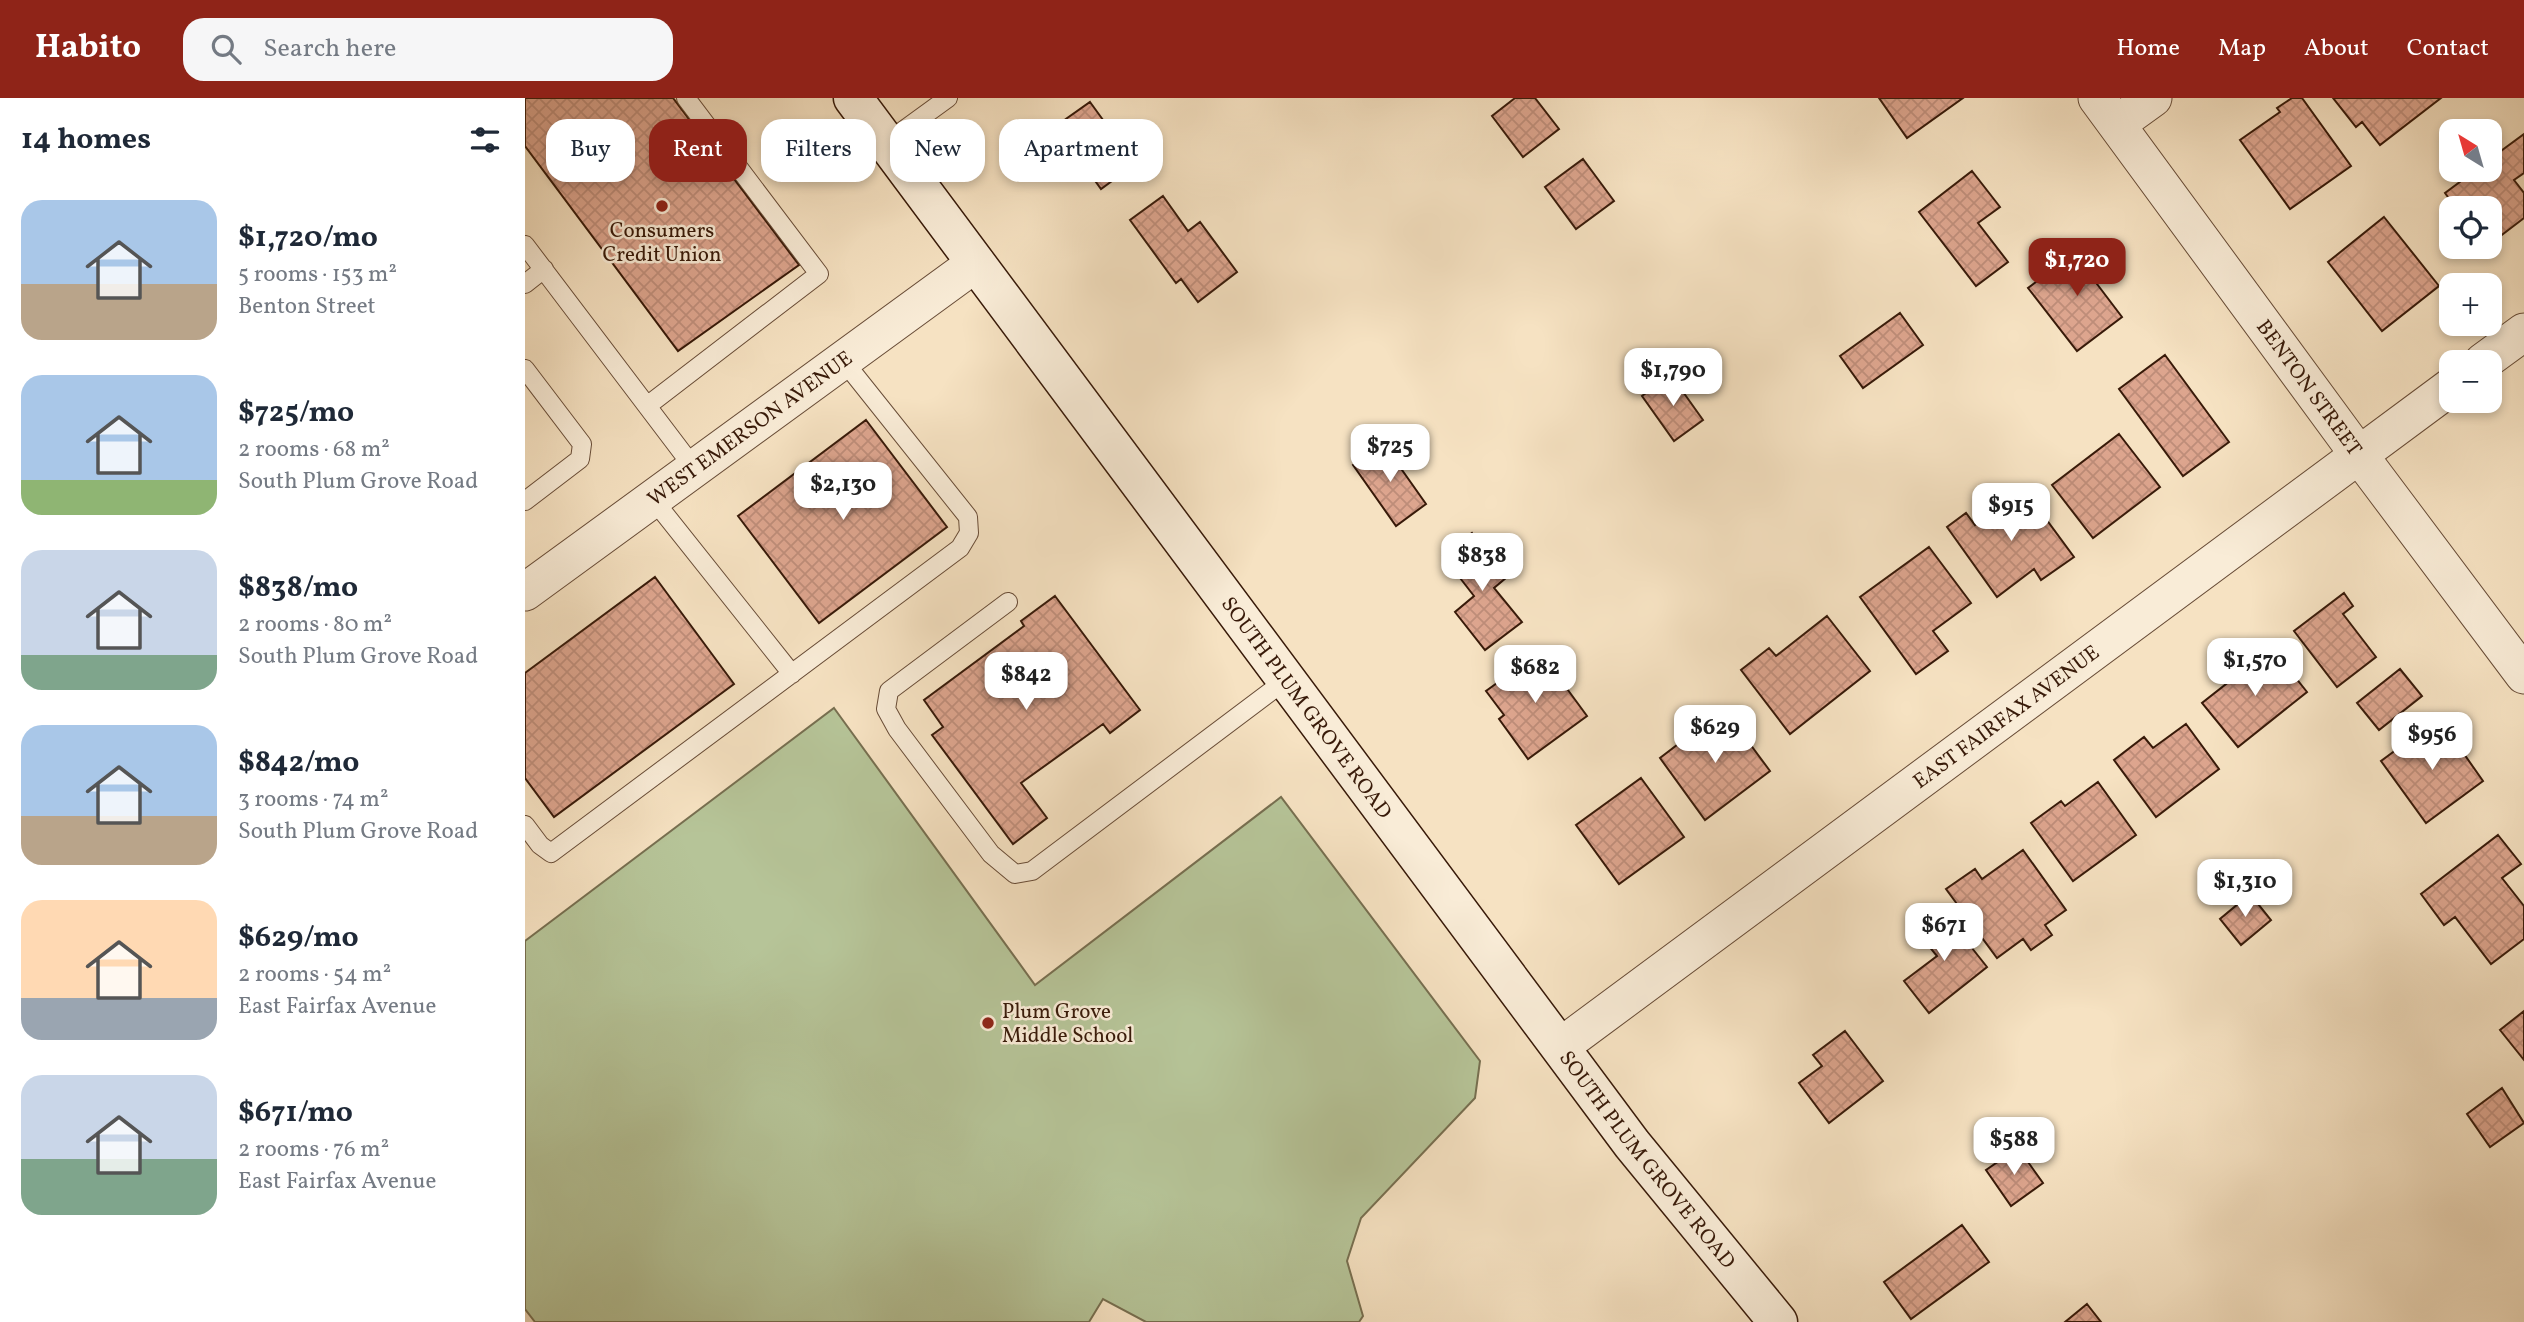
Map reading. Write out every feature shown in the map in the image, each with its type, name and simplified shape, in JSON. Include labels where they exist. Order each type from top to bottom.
[{"type":"main road","name":"SOUTH PLUM GROVE ROAD","points":[[853,98],[1630,1142],[1773,1315]]},
{"type":"street","points":[[2107,111],[2153,98]]},
{"type":"street","name":"BENTON STREET","points":[[2107,111],[2524,675]]},
{"type":"street","name":"WEST EMERSON AVENUE","points":[[525,592],[976,263]]},
{"type":"street","points":[[2499,350],[2524,332]]},
{"type":"street","name":"EAST FAIRFAX AVENUE","points":[[1560,1047],[2439,396]]},
{"type":"lane","points":[[647,406],[819,274],[686,98]]},
{"type":"lane","points":[[886,143],[949,98]]},
{"type":"lane","points":[[525,245],[694,468]]},
{"type":"lane","points":[[525,285],[544,269]]},
{"type":"lane","points":[[525,825],[540,845],[551,853],[960,548],[969,533],[968,517],[842,359]]},
{"type":"lane","points":[[525,369],[582,444],[583,452],[580,459],[525,501]]},
{"type":"lane","points":[[652,498],[792,674]]},
{"type":"lane","points":[[1008,602],[889,691],[886,709],[897,729],[991,854],[1015,874],[1032,872],[1286,680]]},
{"type":"green space","name":"Plum Grove Middle School","points":[[834,708],[1035,985],[1281,797],[1480,1061],[1475,1098],[1361,1218],[1347,1261],[1363,1316],[1359,1322],[1146,1322],[1103,1299],[1089,1322],[535,1322],[525,1309],[525,941]]},
{"type":"building","name":"Consumers Credit Union","points":[[525,98],[673,98],[689,119],[649,119],[649,182],[736,182],[799,265],[678,351],[552,182],[635,182],[635,119],[546,119],[546,174],[525,146]]},
{"type":"building","points":[[1515,98],[1535,98],[1559,129],[1523,157],[1492,116]]},
{"type":"building","points":[[1879,98],[1963,98],[1907,138]]},
{"type":"building","points":[[2292,98],[2302,98],[2351,166],[2290,209],[2240,140],[2280,112],[2277,108]]},
{"type":"building","points":[[2333,98],[2441,98],[2380,145],[2362,122],[2356,127]]},
{"type":"building","points":[[1090,102],[1102,119],[1066,119]]},
{"type":"building","points":[[2524,134],[2524,173],[2514,180],[2524,193],[2524,218],[2502,235],[2502,196],[2447,196],[2445,193],[2460,182],[2503,182],[2503,149]]},
{"type":"building","points":[[1583,159],[1614,201],[1576,229],[1545,187]]},
{"type":"building","points":[[1972,171],[2000,207],[1978,223],[2008,262],[1976,286],[1919,212]]},
{"type":"building","points":[[1096,182],[1111,182],[1101,189]]},
{"type":"building","points":[[1163,196],[1188,231],[1200,222],[1237,272],[1198,302],[1181,279],[1176,283],[1130,220]]},
{"type":"building","points":[[2384,217],[2439,286],[2382,331],[2328,262]]},
{"type":"building","points":[[2084,245],[2107,276],[2097,284],[2122,317],[2077,351],[2028,288]]},
{"type":"building","points":[[1900,313],[1923,345],[1863,388],[1840,356]]},
{"type":"building","points":[[2165,355],[2229,442],[2183,476],[2119,389]]},
{"type":"building","points":[[1671,375],[1703,420],[1674,441],[1642,396]]},
{"type":"building","points":[[866,420],[947,527],[819,623],[738,516]]},
{"type":"building","points":[[2119,434],[2160,487],[2093,538],[2052,485]]},
{"type":"building","points":[[1383,443],[1426,504],[1396,526],[1353,465]]},
{"type":"building","points":[[2024,489],[2074,557],[2041,580],[2034,569],[1997,597],[1947,527],[1966,513],[1975,525]]},
{"type":"building","points":[[1472,533],[1507,577],[1494,588],[1522,622],[1485,650],[1455,612],[1474,596],[1443,556]]},
{"type":"building","points":[[1929,547],[1971,603],[1933,631],[1948,651],[1916,674],[1860,597]]},
{"type":"building","points":[[655,577],[734,684],[554,817],[525,778],[525,673]]},
{"type":"building","points":[[2344,593],[2353,606],[2343,614],[2376,657],[2337,687],[2294,631]]},
{"type":"building","points":[[1055,596],[1140,710],[1110,733],[1103,724],[1021,783],[1047,818],[1013,844],[932,735],[943,727],[924,700],[1024,626],[1021,621]]},
{"type":"building","points":[[1827,616],[1870,671],[1790,734],[1741,670],[1769,648],[1776,656]]},
{"type":"building","points":[[2272,648],[2307,692],[2238,747],[2202,703]]},
{"type":"building","points":[[1540,652],[1587,716],[1528,759],[1499,719],[1504,715],[1486,691]]},
{"type":"building","points":[[2400,669],[2422,696],[2379,730],[2357,703]]},
{"type":"building","points":[[1724,709],[1770,771],[1705,820],[1660,758]]},
{"type":"building","points":[[2186,724],[2219,769],[2156,817],[2114,760],[2144,737],[2153,748]]},
{"type":"building","points":[[2430,725],[2441,741],[2450,734],[2483,781],[2426,823],[2381,761]]},
{"type":"building","points":[[1641,778],[1684,837],[1619,884],[1576,825]]},
{"type":"building","points":[[2098,782],[2136,835],[2073,881],[2031,823],[2061,801],[2065,806]]},
{"type":"building","points":[[2498,835],[2521,864],[2502,878],[2524,906],[2524,939],[2491,964],[2455,917],[2444,925],[2421,894]]},
{"type":"building","points":[[2023,850],[2066,910],[2045,925],[2052,935],[2031,950],[2023,939],[1997,958],[1946,889],[1975,869],[1982,879]]},
{"type":"building","points":[[2250,894],[2271,920],[2241,945],[2220,919]]},
{"type":"building","points":[[1941,909],[1987,967],[1929,1013],[1904,981],[1937,956],[1915,929]]},
{"type":"building","points":[[2524,1011],[2524,1060],[2500,1030]]},
{"type":"building","points":[[1845,1031],[1883,1081],[1829,1123],[1799,1083],[1822,1066],[1813,1055]]},
{"type":"building","points":[[2502,1088],[2524,1123],[2490,1147],[2467,1114]]},
{"type":"building","points":[[2018,1148],[2043,1183],[2011,1206],[1986,1170]]},
{"type":"building","points":[[1962,1225],[1989,1262],[1911,1319],[1884,1282]]},
{"type":"building","points":[[2087,1304],[2101,1322],[2065,1322]]},
{"type":"place","name":"Consumers Credit Union","points":[[662,206]]},
{"type":"place","name":"Plum Grove Middle School","points":[[988,1023]]}]
